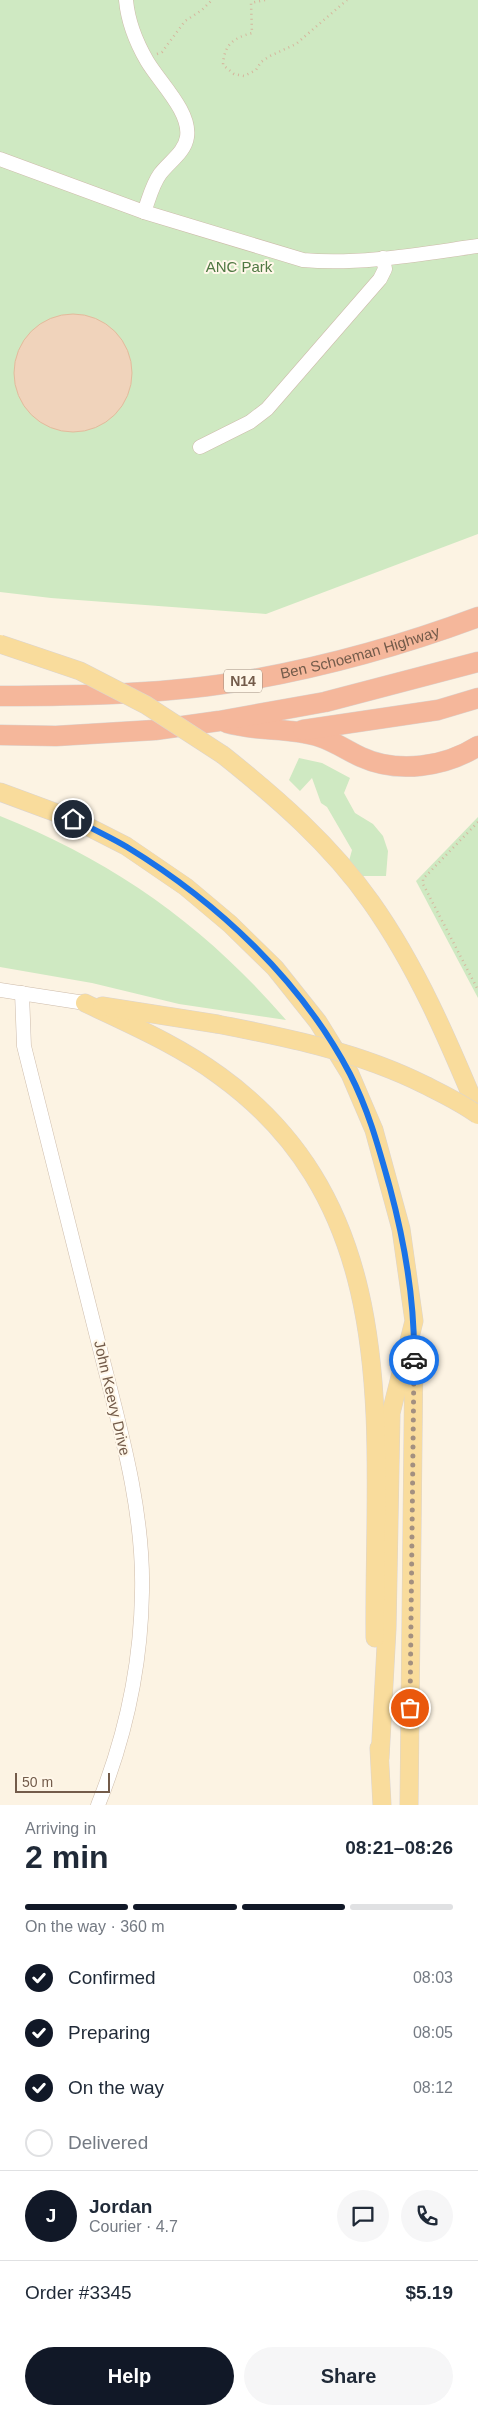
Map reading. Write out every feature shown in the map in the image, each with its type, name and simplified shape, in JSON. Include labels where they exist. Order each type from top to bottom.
[{"type":"highway","name":"Ben Schoeman Highway","points":[[0,696],[149,691],[247,680],[382,650],[478,617]]},
{"type":"highway","name":"N14","points":[[0,735],[56,736],[155,730],[219,721],[325,702],[478,662]]},
{"type":"highway","points":[[293,731],[438,710],[478,698]]},
{"type":"highway","points":[[219,721],[243,728],[293,731],[321,737],[362,758],[392,765],[418,767],[438,764],[478,746]]},
{"type":"main road","points":[[0,644],[80,671],[146,705],[223,755],[270,793],[323,845],[371,902],[414,972],[450,1044],[478,1114]]},
{"type":"main road","points":[[0,792],[73,819],[126,846],[186,887],[230,924],[275,968],[318,1022],[350,1074],[374,1130],[401,1229],[414,1321],[409,1805]]},
{"type":"main road","points":[[84,1003],[217,1024],[310,1042],[357,1056],[396,1071],[478,1114]]},
{"type":"main road","points":[[84,1003],[174,1046],[221,1077],[283,1133],[299,1154],[335,1214],[352,1261],[364,1304],[372,1366],[376,1445],[376,1710],[382,1805]]},
{"type":"main road","points":[[380,1758],[387,1628],[391,1413],[414,1321]]},
{"type":"street","points":[[126,0],[129,20],[146,60],[186,116],[188,136],[186,144],[156,181],[144,212]]},
{"type":"street","points":[[0,159],[144,212],[303,260],[322,262],[383,258],[478,246]]},
{"type":"street","points":[[200,447],[250,422],[267,409],[380,279],[385,269],[383,258]]},
{"type":"street","points":[[0,990],[84,1003]]},
{"type":"street","name":"John Keevy Drive","points":[[22,993],[24,1046],[111,1391],[127,1461],[137,1525],[142,1591],[132,1686],[122,1735],[98,1805]]},
{"type":"path","points":[[146,60],[162,52],[185,21],[202,10],[212,0]]},
{"type":"path","points":[[264,0],[251,4],[252,33],[232,42],[224,52],[223,65],[234,74],[244,76],[256,70],[265,59],[296,44],[347,0]]},
{"type":"path","points":[[478,822],[423,879],[423,884],[478,990]]},
{"type":"green space","name":"ANC Park","points":[[0,0],[478,0],[478,534],[266,614],[51,598],[0,592]]},
{"type":"green space","points":[[299,758],[322,763],[350,778],[344,793],[355,813],[373,824],[383,836],[388,851],[386,876],[360,876],[347,868],[352,850],[327,807],[321,803],[312,778],[300,791],[289,780]]},
{"type":"green space","points":[[0,816],[82,854],[156,900],[223,955],[286,1020],[179,1004],[92,983],[0,967]]},
{"type":"green space","points":[[478,817],[478,998],[416,881]]},
{"type":"building","points":[[73,314],[84,315],[106,324],[122,340],[131,362],[131,384],[122,406],[106,422],[84,431],[73,432],[62,431],[40,422],[24,406],[15,384],[14,373],[15,362],[24,340],[40,324],[62,315]]},
{"type":"way so far","points":[[410,1708],[414,1360]]},
{"type":"route","points":[[73,819],[126,846],[186,887],[230,924],[275,968],[318,1022],[350,1074],[374,1130],[401,1229],[414,1321],[414,1360]]}]
